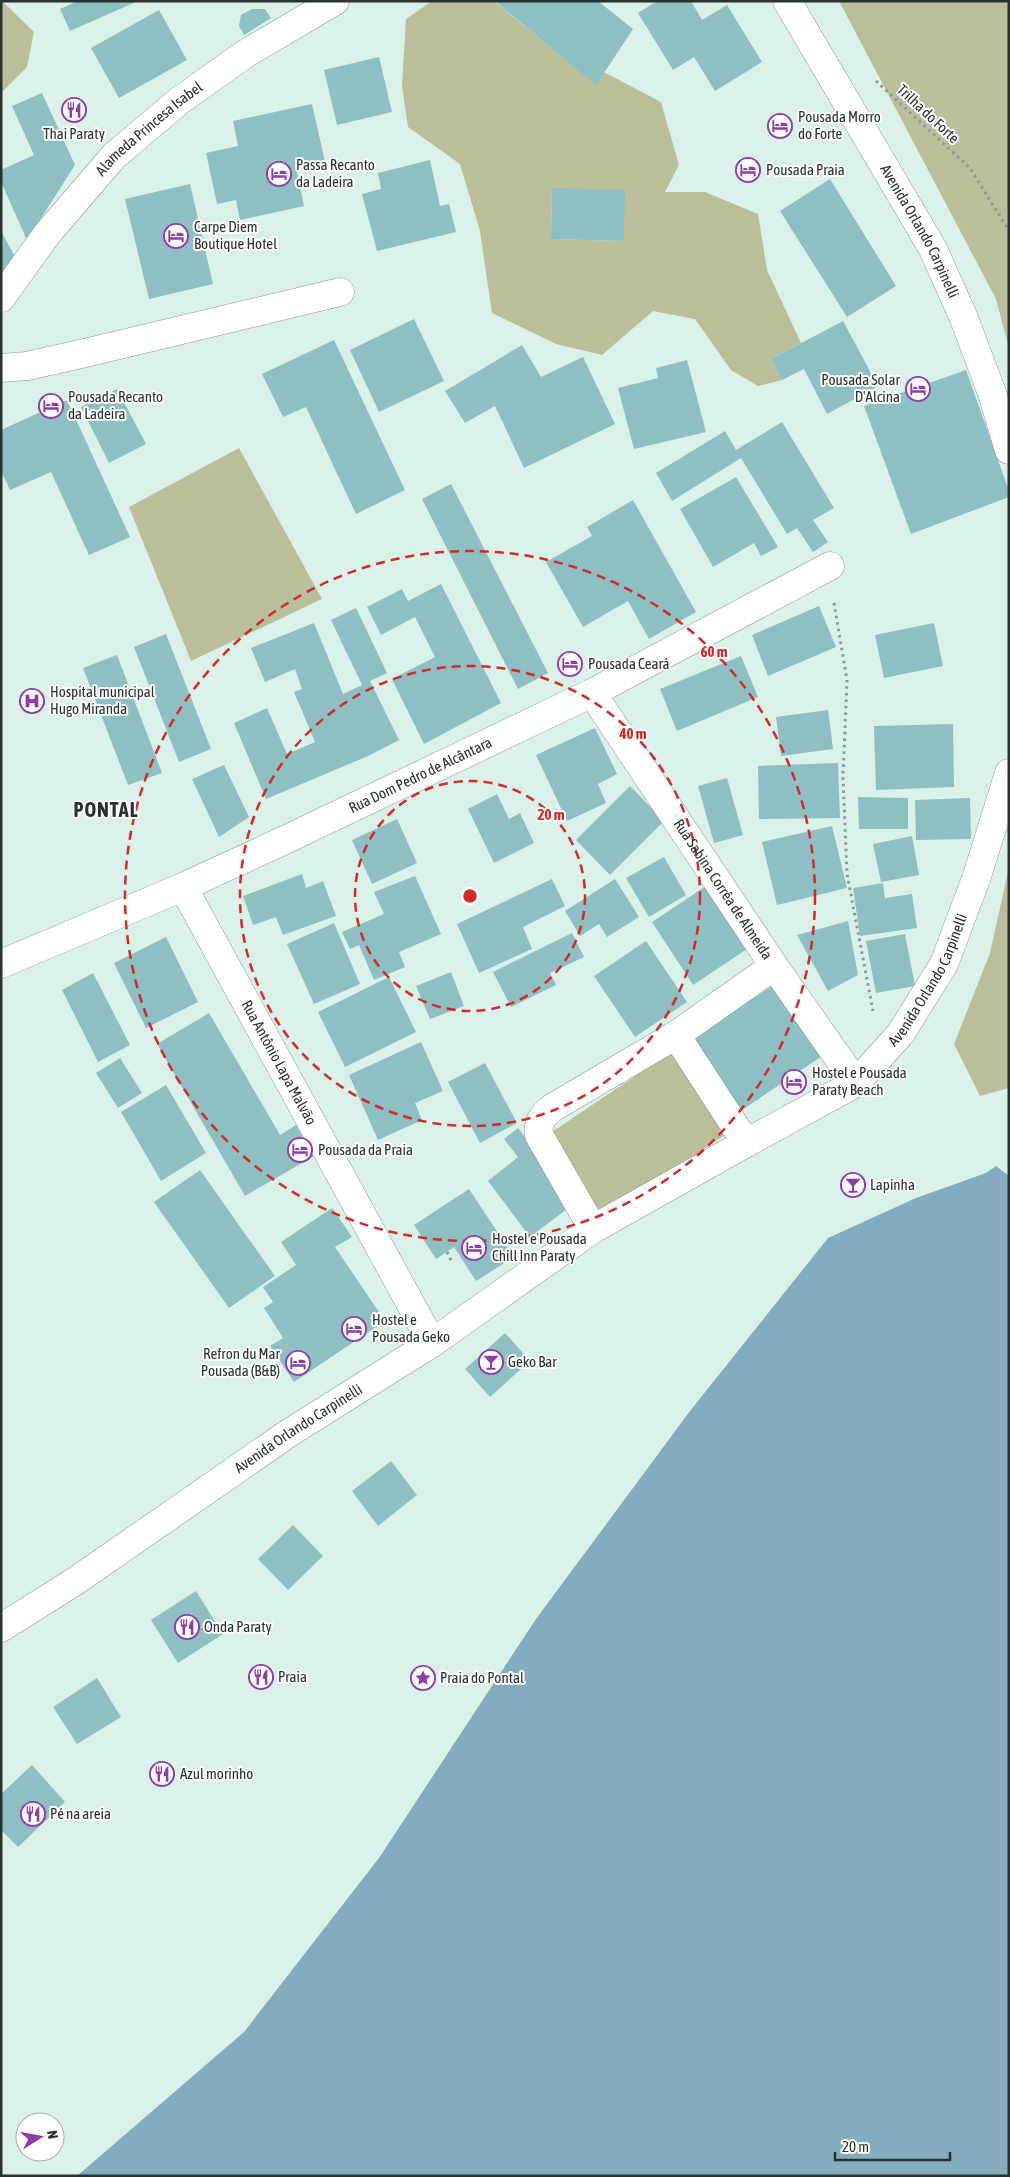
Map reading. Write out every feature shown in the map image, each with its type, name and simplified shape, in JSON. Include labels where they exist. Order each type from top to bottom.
[{"type":"street","name":"Alameda Princesa Isabel","points":[[1,298],[47,234],[114,156],[179,101],[245,54],[335,1]]},
{"type":"street","name":"Avenida Orlando Carpinelli","points":[[787,1],[933,249],[966,324],[992,393],[1009,450]]},
{"type":"street","points":[[1,368],[27,366],[85,353],[340,292]]},
{"type":"street","name":"Rua Dom Pedro de Alcântara","points":[[1,964],[183,887],[592,693],[830,566]]},
{"type":"street","name":"Rua Sabina Corrêa de Almeida","points":[[592,693],[774,966],[856,1084]]},
{"type":"street","name":"Avenida Orlando Carpinelli","points":[[1,1628],[74,1582],[289,1433],[432,1343],[593,1229],[856,1084],[902,1033],[944,964],[977,876],[1009,773]]},
{"type":"street","name":"Rua Antônio Lapa Malvão","points":[[183,887],[432,1343]]},
{"type":"street","points":[[593,1229],[539,1135],[538,1126],[543,1116],[552,1108],[676,1035],[774,966]]},
{"type":"street","points":[[676,1035],[746,1143]]},
{"type":"path","name":"Trilha do Forte","points":[[874,79],[970,168],[1009,231]]},
{"type":"path","points":[[830,566],[839,643],[846,680],[843,777],[847,874],[882,1056]]},
{"type":"path","points":[[447,1252],[452,1260]]},
{"type":"green space","points":[[2,1],[34,32],[27,67],[1,93]]},
{"type":"green space","points":[[432,1],[494,1],[596,84],[604,72],[661,102],[679,165],[665,192],[705,192],[758,214],[767,270],[801,343],[771,359],[782,380],[758,386],[731,370],[695,319],[653,311],[602,355],[556,344],[492,313],[480,231],[460,164],[408,127],[402,86],[406,19]],"holes":[[[552,188],[624,241],[551,239]]]},
{"type":"green space","points":[[839,1],[1009,1],[1009,348],[996,299]]},
{"type":"green space","points":[[239,448],[322,599],[191,661],[129,507]]},
{"type":"green space","points":[[1009,867],[1009,1088],[980,1096],[954,1044],[990,953]]},
{"type":"green space","points":[[671,1052],[726,1134],[598,1221],[543,1138]]},
{"type":"water","points":[[996,1166],[1009,1176],[1009,2176],[77,2176],[244,2032],[379,1858],[536,1619],[690,1411],[828,1238],[916,1198],[986,1173]]},
{"type":"building","points":[[78,1],[138,1],[70,31],[60,9]]},
{"type":"building","points":[[499,1],[598,1],[633,29],[596,85],[497,3]]},
{"type":"building","points":[[657,1],[691,1],[702,20],[727,5],[762,62],[715,91],[694,57],[673,70],[638,13]]},
{"type":"building","points":[[252,9],[265,9],[271,18],[244,35],[239,26],[241,15]]},
{"type":"building","points":[[159,10],[187,60],[119,98],[91,48]]},
{"type":"building","points":[[379,57],[392,112],[337,125],[324,70]]},
{"type":"building","points":[[42,93],[75,165],[27,240],[1,182],[1,170],[34,155],[12,106]]},
{"type":"building","points":[[312,104],[325,162],[296,168],[304,206],[240,220],[236,200],[217,204],[206,153],[238,146],[233,121]]},
{"type":"building","points":[[430,160],[440,206],[449,204],[456,232],[377,251],[362,194],[381,189],[378,173]]},
{"type":"building","points":[[830,179],[896,286],[847,317],[780,211]]},
{"type":"building","points":[[190,184],[213,284],[149,299],[125,199]]},
{"type":"building","points":[[552,188],[625,190],[624,241],[551,239]]},
{"type":"building","points":[[1,231],[15,257],[1,275]]},
{"type":"building","points":[[414,319],[444,381],[379,412],[350,350]]},
{"type":"building","points":[[843,321],[878,386],[827,414],[804,369],[782,380],[771,359]]},
{"type":"building","points":[[334,340],[405,490],[356,514],[306,407],[283,417],[262,374]]},
{"type":"building","points":[[522,345],[541,377],[583,357],[615,424],[524,468],[495,406],[465,423],[445,391]]},
{"type":"building","points":[[687,360],[706,432],[634,449],[618,388],[658,378],[656,368]]},
{"type":"building","points":[[966,370],[1009,491],[1009,497],[911,534],[864,406]]},
{"type":"building","points":[[117,389],[146,444],[109,463],[81,407]]},
{"type":"building","points":[[67,400],[130,537],[89,555],[51,472],[10,490],[1,471],[1,430]]},
{"type":"building","points":[[782,422],[834,508],[813,520],[828,542],[813,552],[797,528],[787,534],[741,458],[672,501],[656,473],[725,431],[736,450]]},
{"type":"building","points":[[736,477],[778,547],[761,556],[754,543],[713,567],[680,509]]},
{"type":"building","points":[[451,484],[548,673],[518,689],[422,499]]},
{"type":"building","points":[[633,500],[696,612],[649,639],[628,601],[583,627],[546,562],[592,536],[587,527]]},
{"type":"building","points":[[441,584],[501,703],[424,744],[392,679],[435,657],[415,617],[381,635],[367,607],[402,589],[408,601]]},
{"type":"building","points":[[819,606],[836,647],[768,676],[752,635]]},
{"type":"building","points":[[356,608],[387,673],[370,681],[399,740],[368,756],[266,799],[234,723],[267,708],[287,754],[315,742],[294,692],[302,689],[295,669],[265,682],[251,648],[314,623],[343,694],[362,685],[331,620]]},
{"type":"building","points":[[934,623],[943,666],[884,678],[875,635]]},
{"type":"building","points":[[166,634],[211,749],[179,762],[134,647]]},
{"type":"building","points":[[117,655],[162,773],[128,785],[83,668]]},
{"type":"building","points":[[741,656],[758,697],[677,731],[660,689]]},
{"type":"building","points":[[828,710],[833,749],[781,756],[776,717]]},
{"type":"building","points":[[953,724],[954,787],[876,790],[874,726]]},
{"type":"building","points":[[595,728],[617,774],[598,784],[606,803],[567,821],[536,755]]},
{"type":"building","points":[[838,763],[840,818],[759,819],[758,766]]},
{"type":"building","points":[[224,765],[249,817],[219,837],[192,779]]},
{"type":"building","points":[[727,778],[743,835],[714,843],[698,786]]},
{"type":"building","points":[[630,786],[664,821],[610,875],[576,840]]},
{"type":"building","points":[[497,794],[509,819],[520,813],[534,843],[494,863],[468,809]]},
{"type":"building","points":[[858,797],[908,798],[908,829],[859,829]]},
{"type":"building","points":[[970,798],[971,839],[916,840],[915,800]]},
{"type":"building","points":[[397,819],[417,863],[372,884],[352,840]]},
{"type":"building","points":[[832,826],[847,888],[777,905],[762,842]]},
{"type":"building","points":[[912,836],[919,875],[881,882],[873,844]]},
{"type":"building","points":[[664,857],[686,895],[649,917],[626,878]]},
{"type":"building","points":[[302,874],[306,888],[323,881],[336,916],[283,935],[276,917],[253,925],[243,896]]},
{"type":"building","points":[[415,876],[441,934],[399,952],[405,967],[374,980],[359,945],[350,949],[342,932],[384,914],[374,892]]},
{"type":"building","points":[[552,879],[565,906],[523,927],[532,949],[479,973],[457,924]]},
{"type":"building","points":[[615,879],[639,917],[607,937],[599,924],[580,936],[565,911]]},
{"type":"building","points":[[883,883],[885,898],[912,894],[917,928],[860,936],[853,888]]},
{"type":"building","points":[[709,884],[750,947],[693,985],[652,922]]},
{"type":"building","points":[[848,921],[858,975],[828,991],[797,935]]},
{"type":"building","points":[[334,923],[360,984],[314,1004],[287,944]]},
{"type":"building","points":[[572,933],[584,957],[550,973],[556,985],[511,1007],[493,972]]},
{"type":"building","points":[[905,934],[915,986],[876,993],[866,941]]},
{"type":"building","points":[[166,937],[198,1002],[146,1028],[114,963]]},
{"type":"building","points":[[646,941],[687,1002],[635,1037],[594,976]]},
{"type":"building","points":[[451,972],[464,1006],[430,1019],[416,986]]},
{"type":"building","points":[[93,973],[130,1045],[98,1062],[62,990]]},
{"type":"building","points":[[389,977],[416,1032],[345,1067],[318,1012]]},
{"type":"building","points":[[775,984],[822,1056],[739,1112],[691,1039]]},
{"type":"building","points":[[209,1013],[280,1135],[296,1125],[314,1156],[245,1196],[157,1044]]},
{"type":"building","points":[[421,1042],[443,1091],[415,1103],[422,1120],[378,1140],[349,1075]]},
{"type":"building","points":[[120,1058],[142,1093],[118,1108],[96,1073]]},
{"type":"building","points":[[485,1063],[517,1123],[480,1143],[448,1082]]},
{"type":"building","points":[[166,1085],[206,1153],[161,1181],[121,1112]]},
{"type":"building","points":[[518,1128],[575,1203],[530,1237],[488,1181],[518,1157],[504,1139]]},
{"type":"building","points":[[200,1170],[275,1276],[229,1308],[154,1202]]},
{"type":"building","points":[[469,1189],[514,1257],[476,1281],[454,1247],[436,1259],[414,1225]]},
{"type":"building","points":[[332,1208],[352,1237],[335,1247],[385,1321],[294,1382],[270,1346],[283,1338],[264,1308],[273,1302],[263,1287],[296,1265],[281,1242]]},
{"type":"building","points":[[505,1333],[530,1361],[490,1397],[465,1369]]},
{"type":"building","points":[[391,1461],[417,1495],[378,1526],[352,1491]]},
{"type":"building","points":[[293,1525],[323,1556],[288,1590],[258,1559]]},
{"type":"building","name":"Onda Paraty","points":[[196,1591],[223,1634],[178,1663],[151,1620]]},
{"type":"building","points":[[97,1678],[121,1717],[77,1744],[53,1707]]},
{"type":"building","points":[[32,1765],[65,1802],[18,1847],[1,1830],[1,1794]]},
{"type":"place","name":"Thai Paraty","points":[[74,110]]},
{"type":"place","name":"Pousada Morro do Forte","points":[[780,126]]},
{"type":"place","name":"Pousada Praia","points":[[748,170]]},
{"type":"place","name":"Passa Recanto da Ladeira","points":[[279,174]]},
{"type":"place","name":"Carpe Diem Boutique Hotel","points":[[176,236]]},
{"type":"place","name":"Pousada Solar D'Alcina","points":[[918,389]]},
{"type":"place","name":"Pousada Recanto da Ladeira","points":[[51,406]]},
{"type":"place","name":"Pousada Ceará","points":[[570,664]]},
{"type":"place","name":"Hospital municipal Hugo Miranda","points":[[32,701]]},
{"type":"place","name":"Hostel e Pousada Paraty Beach","points":[[794,1082]]},
{"type":"place","name":"Pousada da Praia","points":[[300,1150]]},
{"type":"place","name":"Lapinha","points":[[853,1185]]},
{"type":"place","name":"Hostel e Pousada Chill Inn Paraty","points":[[474,1248]]},
{"type":"place","name":"Hostel e Pousada Geko","points":[[354,1329]]},
{"type":"place","name":"Geko Bar","points":[[491,1362]]},
{"type":"place","name":"Refron du Mar Pousada (B&B)","points":[[298,1363]]},
{"type":"place","name":"Onda Paraty","points":[[187,1627]]},
{"type":"place","name":"Praia","points":[[261,1677]]},
{"type":"place","name":"Praia do Pontal","points":[[423,1678]]},
{"type":"place","name":"Azul morinho","points":[[162,1774]]},
{"type":"place","name":"Pé na areia","points":[[33,1814]]},
{"type":"district","name":"PONTAL","points":[[106,810]]}]
